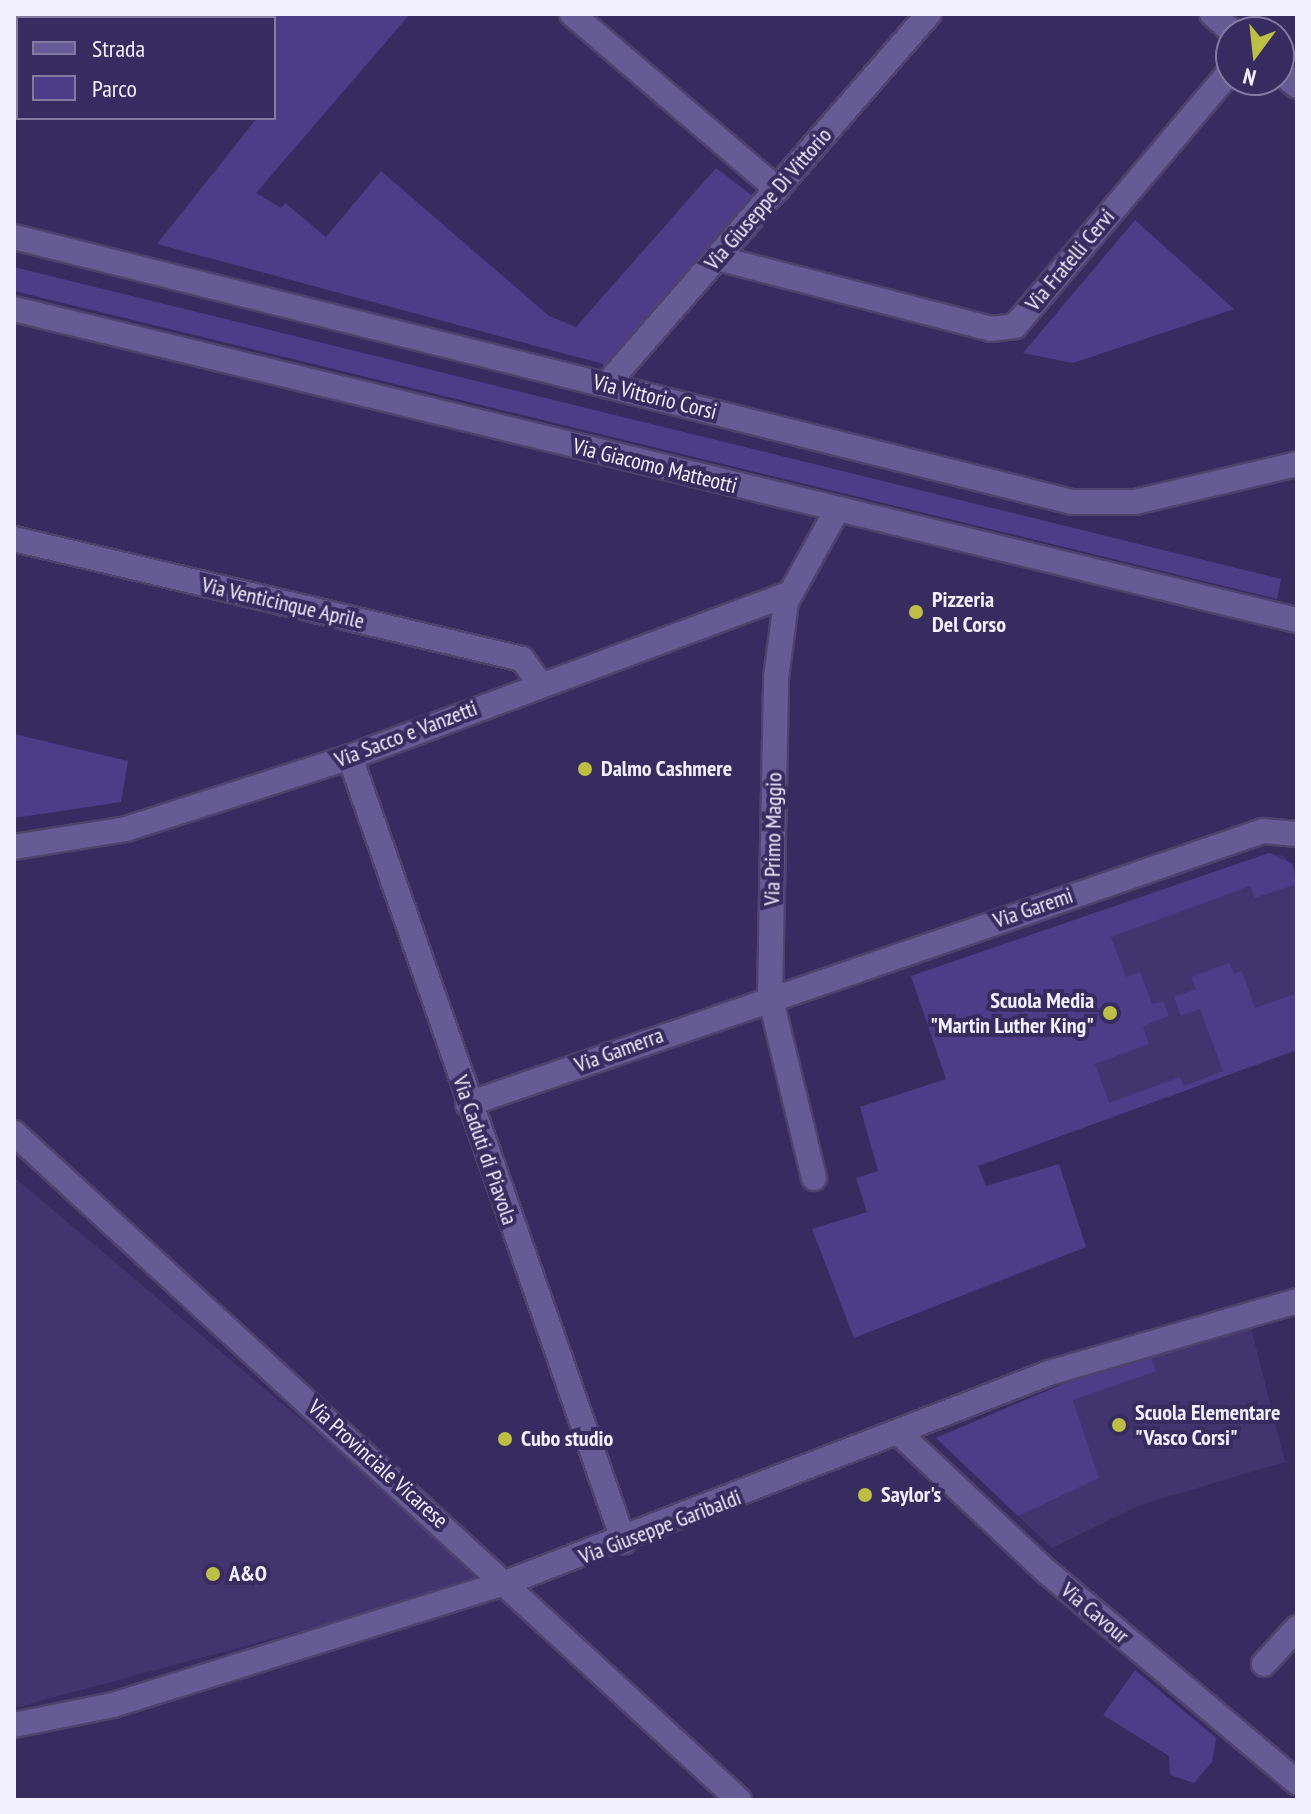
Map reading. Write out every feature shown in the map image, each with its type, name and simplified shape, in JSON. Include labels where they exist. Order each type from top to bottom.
[{"type":"street","points":[[572,14],[777,189]]},
{"type":"street","name":"Via Giuseppe Di Vittorio","points":[[607,384],[929,14]]},
{"type":"street","name":"Via Fratelli Cervi","points":[[717,258],[991,329],[1015,326],[1215,89]]},
{"type":"street","name":"Via Vittorio Corsi","points":[[14,237],[1092,505],[1297,464]]},
{"type":"street","name":"Via Giacomo Matteotti","points":[[14,309],[1297,620]]},
{"type":"street","name":"Via Primo Maggio","points":[[814,1178],[770,996],[776,678],[789,594],[837,510]]},
{"type":"street","name":"Via Venticinque Aprile","points":[[14,539],[522,659],[540,684]]},
{"type":"street","name":"Via Sacco e Vanzetti","points":[[14,847],[126,829],[350,757],[789,594]]},
{"type":"street","name":"Via Caduti di Piavola","points":[[350,757],[468,1104],[624,1542]]},
{"type":"street","name":"Via Garemi","points":[[770,996],[1263,831],[1297,834]]},
{"type":"street","name":"Via Gamerra","points":[[468,1104],[770,996]]},
{"type":"street","name":"Via Provinciale Vicarese","points":[[14,1133],[508,1582],[739,1800]]},
{"type":"street","name":"Via Giuseppe Garibaldi","points":[[14,1725],[113,1705],[508,1582],[624,1542],[901,1435],[1049,1373],[1297,1301]]},
{"type":"street","name":"Via Cavour","points":[[901,1435],[1046,1571],[1297,1782]]},
{"type":"street","points":[[1264,1664],[1297,1628]]},
{"type":"shaded area","name":"Scuola Media \"Martin Luther King\"","points":[[1269,853],[1284,856],[1297,875],[1297,1050],[978,1166],[911,976]]},
{"type":"shaded area","points":[[14,1177],[491,1580],[14,1708]]},
{"type":"shaded area","name":"Scuola Elementare \"Vasco Corsi\"","points":[[1251,1328],[1285,1462],[1140,1505],[1052,1548],[936,1438],[1077,1378]]},
{"type":"green space","points":[[122,14],[410,14],[256,193],[281,208],[285,203],[326,237],[381,171],[549,316],[576,327],[716,168],[754,197],[607,365],[157,244],[255,120],[276,120],[276,16]]},
{"type":"green space","points":[[1135,220],[1234,309],[1073,363],[1023,353]]},
{"type":"green space","points":[[14,267],[1281,579],[1277,599],[14,291]]},
{"type":"green space","points":[[14,734],[128,761],[121,802],[14,818]]},
{"type":"green space","points":[[1269,853],[1293,864],[1297,894],[1294,885],[1255,898],[1250,886],[1111,937],[1126,977],[1140,972],[1152,1004],[1163,1001],[1169,1016],[1143,1026],[1149,1044],[1095,1064],[1109,1103],[1180,1077],[1184,1086],[1223,1071],[1200,1009],[1181,1016],[1174,997],[1196,989],[1191,977],[1229,963],[1234,974],[1242,971],[1255,1008],[1297,993],[1297,1050],[978,1166],[986,1186],[1059,1164],[1086,1247],[854,1338],[812,1229],[867,1212],[856,1178],[878,1171],[860,1107],[946,1079],[911,976]]},
{"type":"green space","points":[[1151,1356],[1156,1371],[1073,1400],[1099,1478],[1018,1516],[936,1438],[1077,1378]]},
{"type":"green space","points":[[1135,1670],[1216,1738],[1212,1762],[1194,1783],[1170,1775],[1169,1756],[1103,1715]]},
{"type":"place","name":"Pizzeria Del Corso","points":[[916,612]]},
{"type":"place","name":"Dalmo Cashmere","points":[[585,769]]},
{"type":"place","name":"Scuola Media \"Martin Luther King\"","points":[[1110,1013]]},
{"type":"place","name":"Scuola Elementare \"Vasco Corsi\"","points":[[1119,1425]]},
{"type":"place","name":"Cubo studio","points":[[505,1439]]},
{"type":"place","name":"Saylor's","points":[[865,1495]]},
{"type":"place","name":"A&O","points":[[213,1574]]}]
